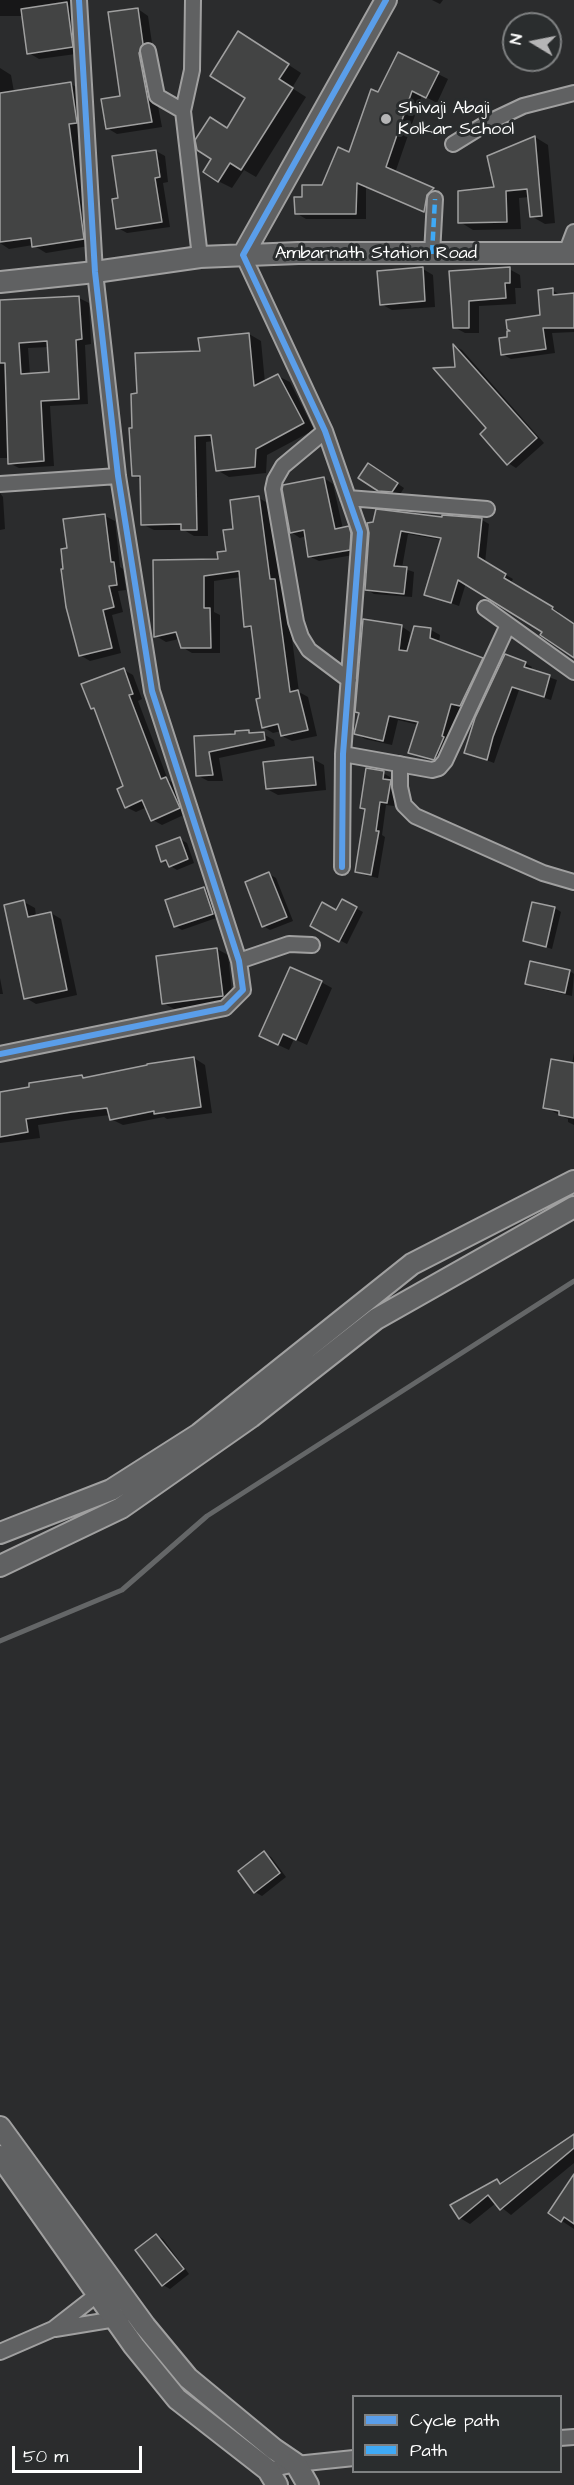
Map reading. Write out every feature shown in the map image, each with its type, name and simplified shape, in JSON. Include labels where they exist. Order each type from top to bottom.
[{"type":"main road","points":[[243,255],[386,0]]},
{"type":"main road","name":"Ambarnath Station Road","points":[[0,282],[95,272],[200,257],[298,253],[570,253]]},
{"type":"main road","points":[[0,1533],[111,1491],[199,1434],[412,1264],[574,1181]]},
{"type":"main road","points":[[0,1566],[121,1508],[251,1417],[376,1319],[574,1206]]},
{"type":"main road","points":[[0,2127],[105,2288],[116,2320],[134,2346],[177,2399],[272,2478]]},
{"type":"main road","points":[[0,2156],[105,2288],[135,2313],[188,2378],[274,2449],[296,2464],[308,2485]]},
{"type":"street","points":[[0,1054],[225,1008],[243,990],[239,961],[152,691],[118,476],[95,272],[79,0]]},
{"type":"street","points":[[194,0],[192,70],[183,111],[200,257]]},
{"type":"street","points":[[148,51],[157,96],[183,111]]},
{"type":"street","points":[[453,144],[487,123],[523,106],[574,93]]},
{"type":"street","points":[[432,254],[435,199]]},
{"type":"street","points":[[570,253],[574,232]]},
{"type":"street","points":[[243,255],[325,431],[360,532],[343,754],[342,867]]},
{"type":"street","points":[[325,431],[283,466],[273,489],[296,622],[301,637],[309,650],[349,680]]},
{"type":"street","points":[[0,484],[118,476]]},
{"type":"street","points":[[348,498],[488,510]]},
{"type":"street","points":[[485,608],[574,672]]},
{"type":"street","points":[[343,754],[432,770],[439,768],[445,761],[508,625]]},
{"type":"street","points":[[400,764],[400,787],[404,805],[415,816],[543,873],[574,882]]},
{"type":"street","points":[[239,961],[289,944],[312,945]]},
{"type":"street","points":[[0,2352],[53,2329],[105,2288]]},
{"type":"street","points":[[53,2329],[116,2320],[135,2313]]},
{"type":"street","points":[[272,2478],[296,2464],[352,2458]]},
{"type":"building","points":[[67,2],[73,47],[27,54],[21,9]]},
{"type":"building","points":[[138,8],[143,44],[139,53],[152,122],[106,129],[101,99],[120,96],[108,12]]},
{"type":"building","points":[[238,31],[289,64],[279,79],[293,88],[241,170],[230,163],[218,182],[203,172],[211,159],[197,150],[195,140],[210,117],[227,128],[245,98],[210,76]]},
{"type":"building","points":[[398,52],[439,72],[426,98],[412,91],[386,167],[434,188],[427,195],[424,212],[357,183],[356,214],[295,214],[294,197],[302,197],[302,185],[322,185],[338,147],[349,152],[371,89],[378,92]]},
{"type":"building","points":[[71,82],[77,123],[69,124],[84,239],[32,247],[31,238],[0,242],[0,93]]},
{"type":"building","points":[[535,136],[542,216],[530,217],[527,189],[506,191],[507,222],[458,223],[458,191],[494,187],[487,156]]},
{"type":"building","points":[[156,150],[160,177],[155,178],[162,222],[116,229],[112,199],[118,198],[112,156]]},
{"type":"building","points":[[423,267],[425,301],[380,305],[377,271]]},
{"type":"building","points":[[510,267],[510,283],[505,283],[506,298],[469,301],[469,328],[453,328],[449,271]]},
{"type":"building","points":[[553,288],[553,295],[574,293],[574,328],[543,328],[546,349],[501,355],[499,338],[507,337],[507,331],[510,331],[507,329],[506,320],[540,315],[538,290]]},
{"type":"building","points":[[79,296],[82,339],[76,340],[79,399],[41,401],[44,461],[8,464],[5,363],[0,363],[0,300]],"holes":[[[47,341],[49,372],[21,374],[19,343]]]},
{"type":"building","points":[[249,333],[254,386],[278,374],[304,423],[256,449],[255,467],[216,471],[211,435],[195,436],[197,530],[181,530],[181,524],[141,525],[140,476],[132,476],[129,428],[132,428],[131,394],[137,393],[135,353],[200,351],[198,338]]},
{"type":"building","points":[[453,344],[537,438],[507,465],[480,434],[486,428],[433,368],[455,367]]},
{"type":"building","points":[[368,463],[398,483],[392,492],[378,491],[358,478]]},
{"type":"building","points":[[324,477],[335,529],[349,526],[350,550],[308,557],[304,530],[290,533],[282,489],[283,485]]},
{"type":"building","points":[[259,496],[270,579],[275,579],[290,692],[298,690],[308,730],[281,736],[278,724],[262,728],[256,699],[260,698],[251,626],[244,627],[239,571],[204,576],[204,608],[210,608],[211,648],[181,648],[176,632],[154,637],[153,560],[218,559],[217,552],[226,551],[223,530],[233,529],[230,500]]},
{"type":"building","points":[[376,509],[442,517],[442,515],[482,518],[478,557],[506,574],[504,578],[553,607],[552,609],[574,624],[574,658],[540,635],[542,632],[458,580],[451,603],[424,595],[441,538],[401,531],[394,566],[407,567],[404,594],[365,590],[369,533],[367,523],[373,522]]},
{"type":"building","points":[[105,514],[111,562],[114,562],[117,585],[109,586],[114,607],[103,610],[112,648],[79,656],[66,607],[61,569],[63,569],[61,549],[67,548],[63,519]]},
{"type":"building","points":[[363,619],[402,625],[399,650],[407,651],[414,626],[431,628],[430,638],[483,658],[460,706],[451,704],[442,736],[444,737],[434,760],[408,753],[418,722],[389,716],[383,741],[354,734],[359,713],[355,712]]},
{"type":"building","points":[[505,654],[526,662],[524,667],[550,675],[544,697],[512,687],[487,760],[464,753],[475,718]]},
{"type":"building","points":[[124,668],[133,694],[129,695],[161,779],[166,777],[180,808],[151,821],[142,800],[125,808],[117,789],[123,786],[94,708],[91,709],[81,684]]},
{"type":"building","points":[[249,730],[249,733],[264,732],[265,740],[209,752],[213,775],[196,776],[194,736],[235,734],[235,731]]},
{"type":"building","points":[[313,757],[316,785],[266,789],[263,762]]},
{"type":"building","points":[[366,768],[384,771],[383,779],[391,780],[387,803],[380,802],[376,831],[379,831],[371,875],[355,872],[365,809],[360,808]]},
{"type":"building","points":[[180,837],[188,859],[169,867],[166,860],[161,862],[156,846]]},
{"type":"building","points":[[269,872],[287,917],[262,927],[245,882]]},
{"type":"building","points":[[204,887],[213,914],[174,927],[165,900]]},
{"type":"building","points":[[342,899],[357,907],[339,942],[310,926],[322,902],[336,910]]},
{"type":"building","points":[[24,900],[28,917],[51,912],[67,990],[24,999],[4,905]]},
{"type":"building","points":[[532,902],[555,907],[546,947],[523,941]]},
{"type":"building","points":[[217,948],[223,996],[162,1004],[156,956]]},
{"type":"building","points":[[530,961],[570,970],[565,993],[525,984]]},
{"type":"building","points":[[290,967],[322,981],[296,1040],[283,1034],[278,1045],[259,1036]]},
{"type":"building","points":[[194,1057],[201,1107],[154,1114],[154,1111],[110,1120],[107,1108],[72,1112],[26,1119],[28,1132],[0,1137],[0,1092],[29,1087],[29,1083],[82,1075],[83,1078],[147,1064]]},
{"type":"building","points":[[551,1059],[574,1063],[574,1118],[559,1115],[559,1111],[543,1108]]},
{"type":"building","points":[[264,1851],[280,1873],[254,1893],[238,1871]]},
{"type":"building","points":[[574,2134],[574,2148],[500,2210],[488,2195],[459,2219],[450,2205],[497,2179],[500,2184]]},
{"type":"building","points":[[574,2174],[574,2224],[564,2217],[561,2222],[548,2213]]},
{"type":"building","points":[[156,2234],[184,2269],[162,2286],[135,2250]]},
{"type":"waterway","points":[[0,1641],[122,1590],[207,1516],[574,1281]]},
{"type":"marked path","points":[[432,254],[435,199]]},
{"type":"cycle path","points":[[0,1054],[225,1008],[243,990],[239,961],[152,691],[118,476],[95,272],[79,0]]},
{"type":"cycle path","points":[[342,867],[343,754],[360,532],[325,431],[243,255],[386,0]]},
{"type":"place","name":"Shivaji Abaji Kolkar School","points":[[386,119]]}]
